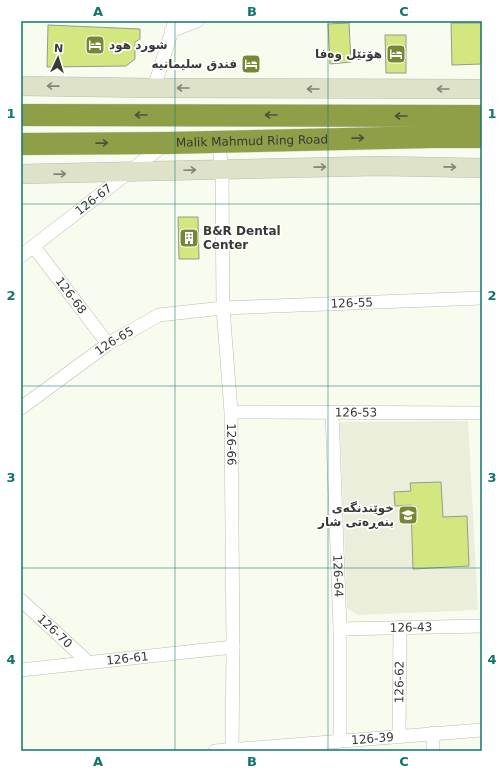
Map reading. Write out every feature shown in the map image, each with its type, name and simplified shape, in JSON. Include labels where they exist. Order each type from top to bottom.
[{"type":"highway","name":"Malik Mahmud Ring Road","points":[[21,115],[482,116]]},
{"type":"highway","name":"Malik Mahmud Ring Road","points":[[21,144],[167,143],[432,137],[482,138]]},
{"type":"highway","points":[[432,137],[482,153]]},
{"type":"main road","points":[[21,86],[482,89]]},
{"type":"main road","points":[[21,174],[378,166],[482,168]]},
{"type":"street","points":[[154,88],[173,26],[196,21]]},
{"type":"street","name":"126-66","points":[[218,141],[222,169],[222,308],[231,412],[233,647],[232,749]]},
{"type":"street","name":"126-67","points":[[21,256],[167,143]]},
{"type":"street","name":"126-68","points":[[34,247],[108,344]]},
{"type":"street","name":"126-55","points":[[222,308],[482,298]]},
{"type":"street","name":"126-65","points":[[21,408],[108,344],[159,315],[222,308]]},
{"type":"street","name":"126-53","points":[[231,412],[482,413]]},
{"type":"street","name":"126-64","points":[[332,412],[340,629],[340,740]]},
{"type":"street","name":"126-70","points":[[21,600],[89,663]]},
{"type":"street","name":"126-43","points":[[340,629],[482,626]]},
{"type":"street","name":"126-62","points":[[399,736],[400,627]]},
{"type":"street","name":"126-61","points":[[21,670],[233,647]]},
{"type":"street","name":"126-39","points":[[215,751],[482,730]]},
{"type":"street","points":[[432,733],[433,751]]},
{"type":"shaded area","name":"خوێندنگەی بنەڕەتی شار","points":[[468,421],[478,610],[358,615],[347,608],[340,422]]},
{"type":"building","points":[[349,23],[351,62],[330,64],[328,24]]},
{"type":"building","points":[[451,23],[482,23],[482,64],[452,65]]},
{"type":"building","points":[[48,25],[140,29],[140,39],[135,42],[135,59],[126,66],[47,67]]},
{"type":"building","name":"هۆتێل وەفا","points":[[385,35],[406,35],[406,73],[386,73]]},
{"type":"building","name":"B&R Dental Center","points":[[178,217],[198,217],[199,259],[179,259]]},
{"type":"building","points":[[441,482],[443,517],[467,516],[469,566],[413,569],[411,505],[395,506],[394,492],[411,491],[410,483]]},
{"type":"place","name":"شورد هود","points":[[95,45]]},
{"type":"place","name":"هۆتێل وەفا","points":[[396,54]]},
{"type":"place","name":"فندق سليمانيه","points":[[251,64]]},
{"type":"place","name":"B&R Dental Center","points":[[189,238]]},
{"type":"place","name":"خوێندنگەی بنەڕەتی شار","points":[[408,515]]}]
